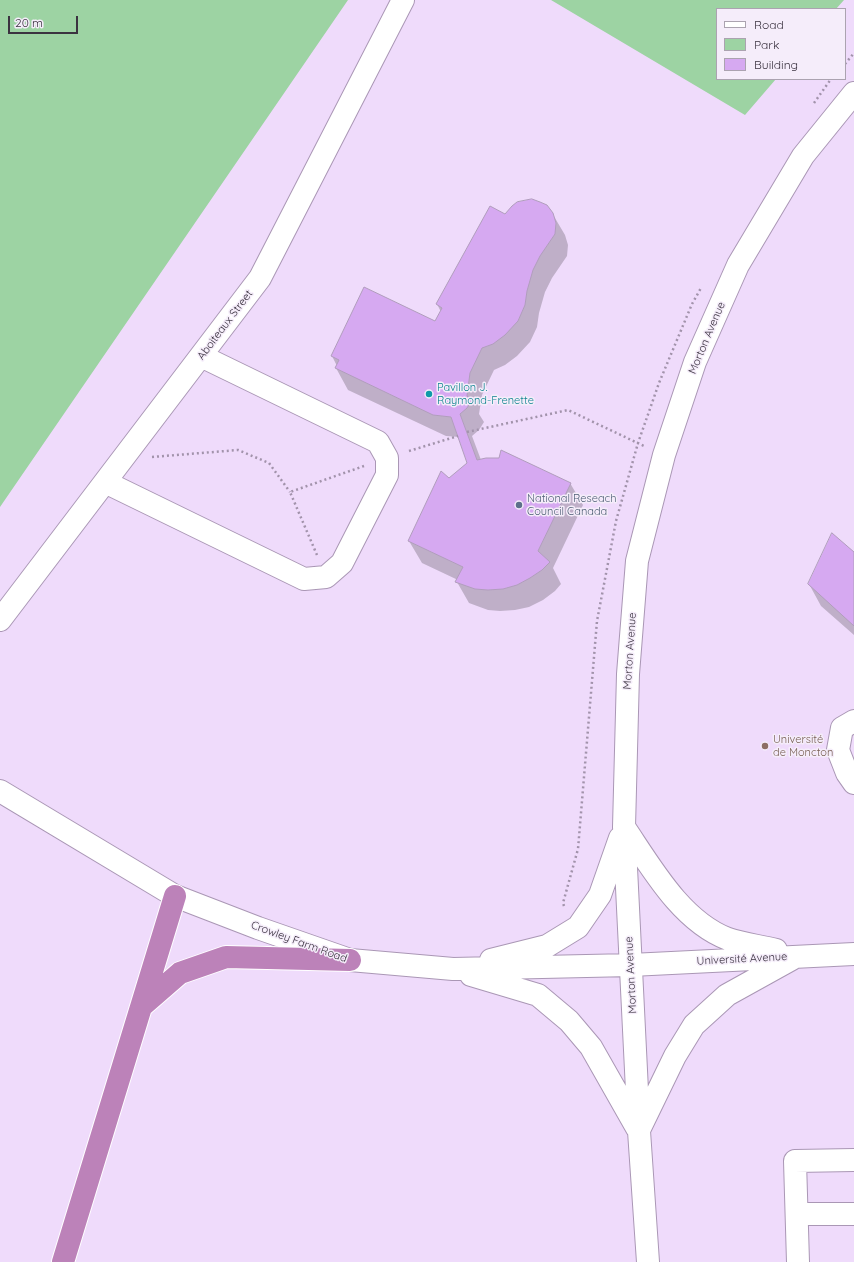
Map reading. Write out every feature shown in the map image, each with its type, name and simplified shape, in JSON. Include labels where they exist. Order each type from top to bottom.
[{"type":"highway","points":[[63,1262],[175,896]]},
{"type":"highway","points":[[142,1006],[180,973],[226,957],[350,960]]},
{"type":"street","name":"Aboiteaux Street","points":[[0,620],[260,278],[403,0]]},
{"type":"street","name":"Morton Avenue","points":[[648,1262],[639,1131],[624,827],[628,674],[637,561],[664,455],[695,362],[738,265],[803,156],[854,93]]},
{"type":"street","points":[[105,482],[304,579],[326,577],[342,563],[387,475],[387,458],[378,442],[201,356]]},
{"type":"street","points":[[854,720],[842,728],[838,750],[847,773],[854,783]]},
{"type":"street","name":"Crowley Farm Road","points":[[0,791],[175,896],[258,928],[350,960],[453,969],[631,965]]},
{"type":"street","points":[[624,827],[665,887],[699,923],[728,938],[798,956]]},
{"type":"street","points":[[453,969],[547,946],[578,927],[600,895],[624,827]]},
{"type":"street","name":"Université Avenue","points":[[631,965],[854,954]]},
{"type":"street","points":[[639,1131],[675,1056],[694,1025],[727,995],[798,956]]},
{"type":"street","points":[[453,969],[538,995],[569,1021],[591,1048],[639,1131]]},
{"type":"street","points":[[798,1262],[795,1161],[854,1160]]},
{"type":"street","points":[[797,1214],[854,1214]]},
{"type":"path","points":[[846,63],[854,53]]},
{"type":"path","points":[[467,432],[568,410],[664,455]]},
{"type":"path","points":[[290,492],[387,458],[458,436]]},
{"type":"path","points":[[122,460],[238,450],[269,463],[290,492],[326,577]]},
{"type":"green space","points":[[0,0],[348,0],[0,507]]},
{"type":"green space","points":[[551,0],[844,0],[837,8],[716,8],[716,80],[775,80],[745,115]]},
{"type":"building","name":"Pavillon J. Raymond-Frenette","points":[[532,199],[547,205],[553,213],[556,223],[555,234],[540,256],[533,270],[525,305],[518,321],[505,335],[493,344],[482,348],[470,373],[467,396],[472,400],[467,408],[460,414],[477,460],[499,458],[501,450],[571,483],[538,551],[550,562],[542,570],[517,585],[503,589],[475,589],[455,582],[463,567],[408,541],[441,471],[449,478],[467,463],[451,417],[433,415],[335,368],[339,360],[331,356],[364,287],[435,321],[442,308],[436,304],[490,206],[505,214],[517,202]]},
{"type":"building","points":[[832,533],[854,552],[854,626],[808,584]]},
{"type":"place","name":"Pavillon J. Raymond-Frenette","points":[[429,394]]},
{"type":"place","name":"National Reseach Council Canada","points":[[519,505]]},
{"type":"place","name":"Université de Moncton","points":[[765,746]]}]
